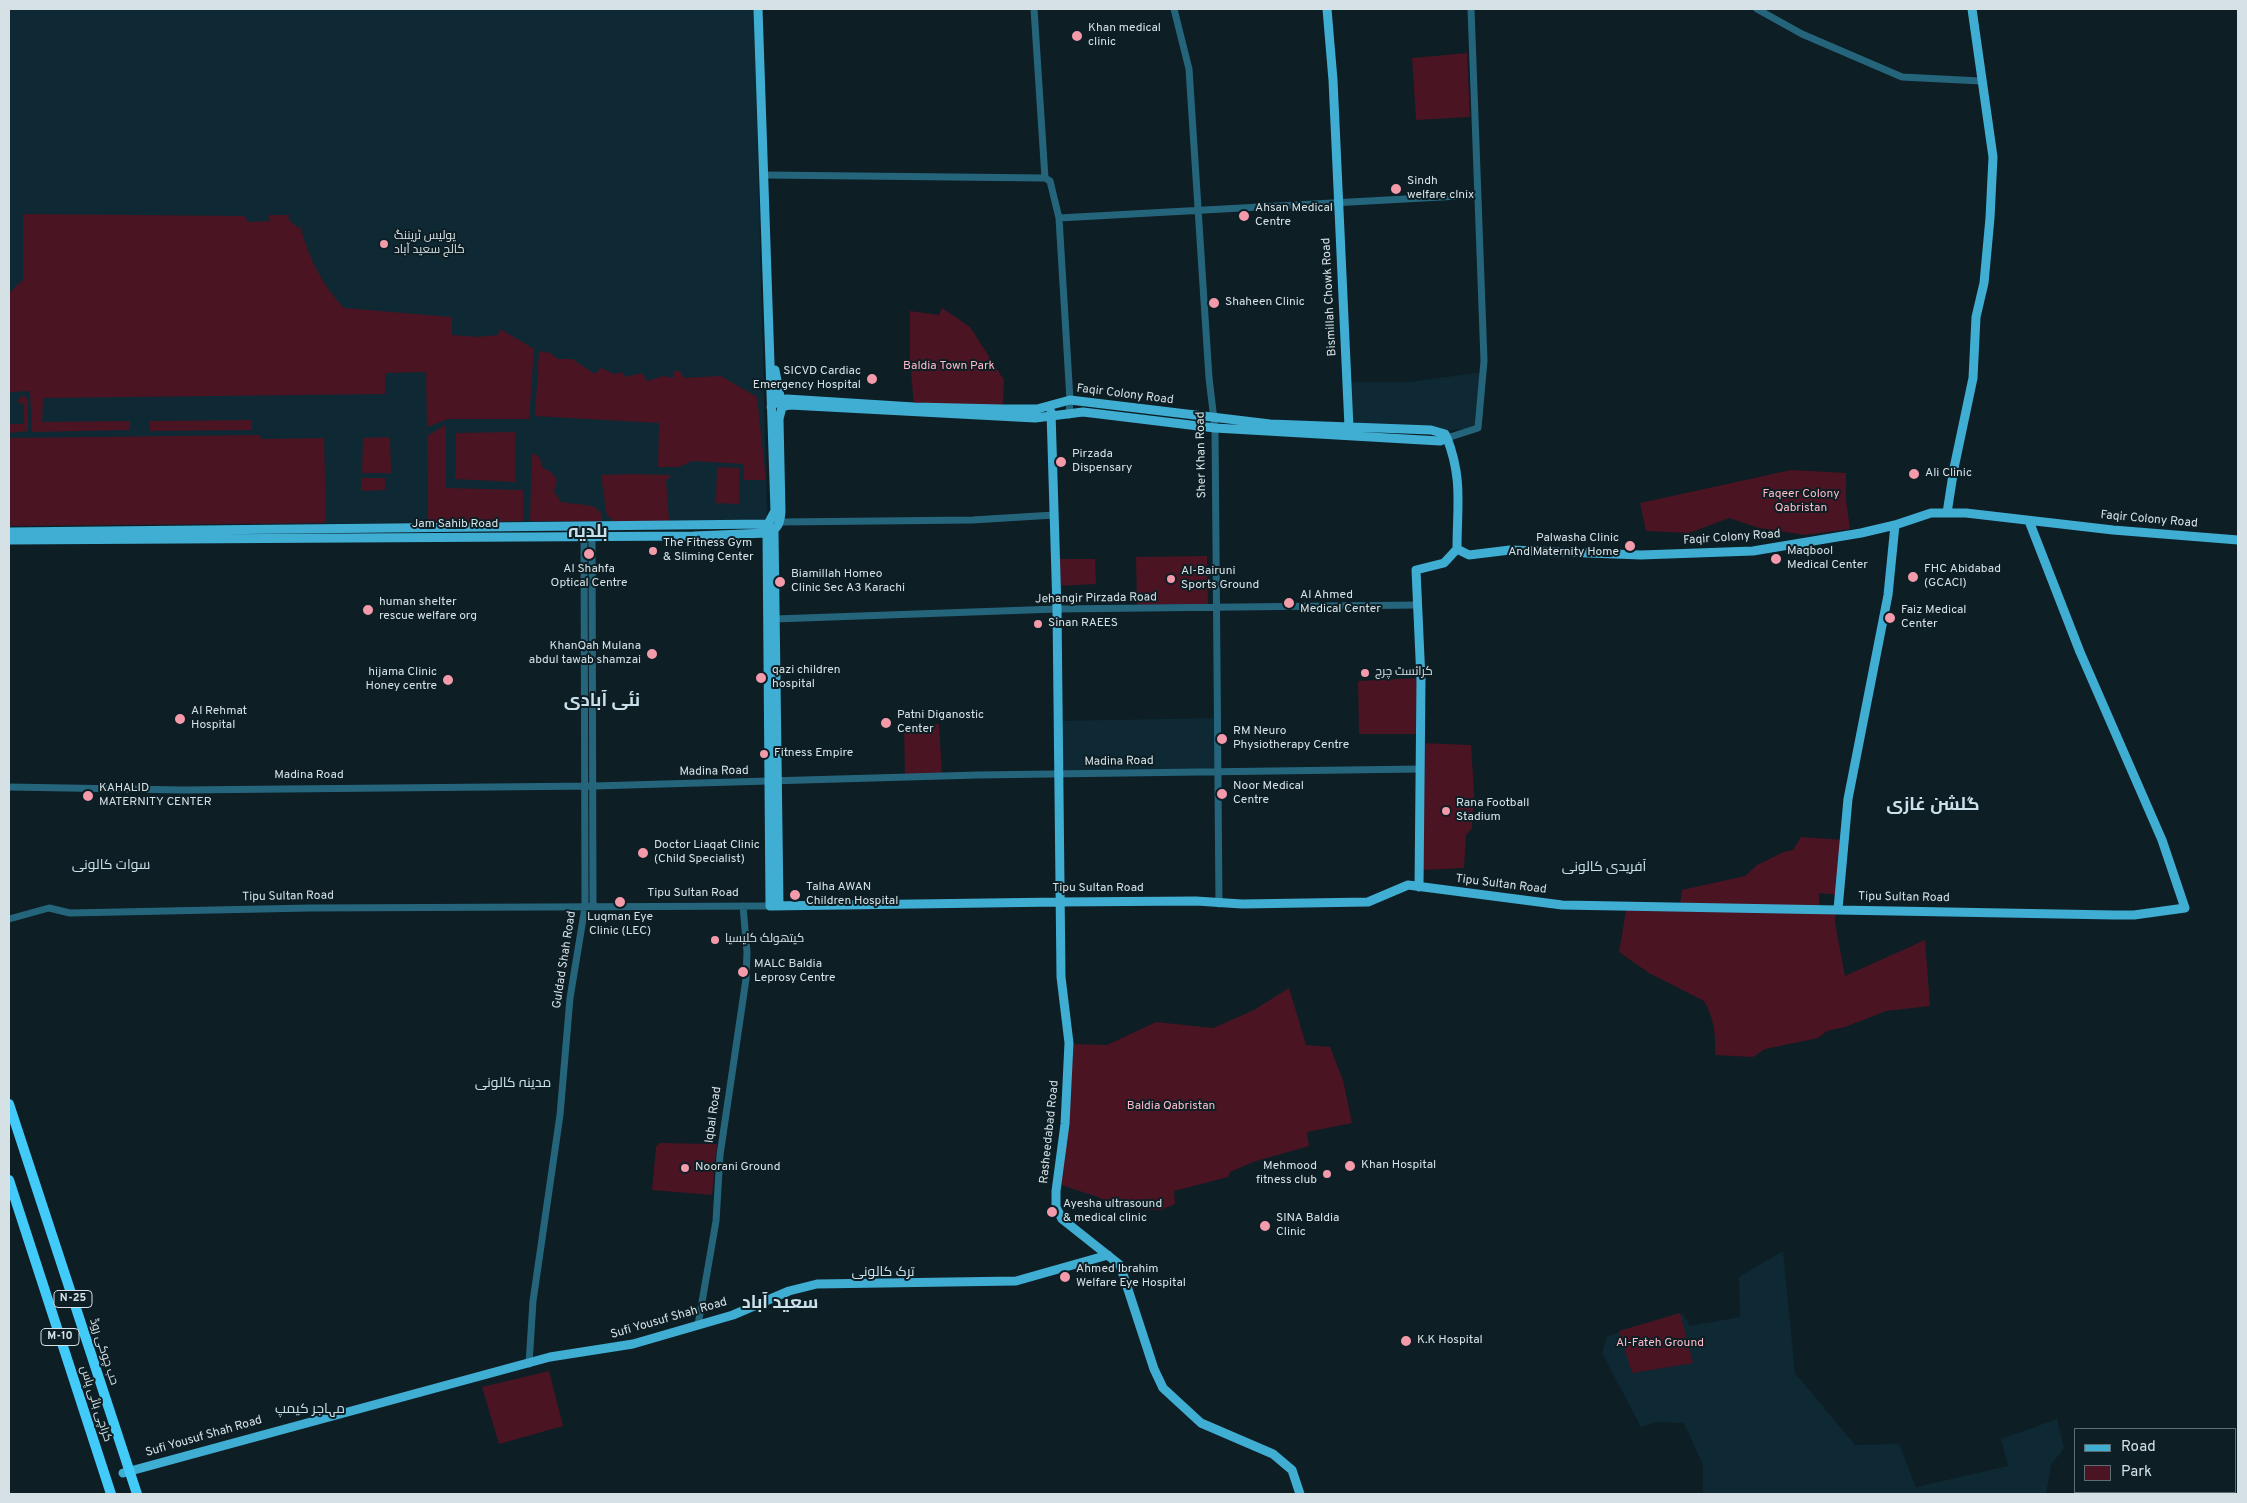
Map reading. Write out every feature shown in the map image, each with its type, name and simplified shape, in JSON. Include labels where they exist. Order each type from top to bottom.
[{"type":"highway","name":"حب چوکی روڈ","points":[[9,1104],[126,1472],[131,1494]]},
{"type":"highway","name":"حب چوکی روڈ","points":[[9,1118],[126,1472],[137,1494]]},
{"type":"highway","name":"کراچی بائی پاس","points":[[9,1180],[111,1494]]},
{"type":"main road","points":[[758,9],[772,407]]},
{"type":"main road","name":"Bismillah Chowk Road","points":[[1327,9],[1333,80],[1349,431]]},
{"type":"main road","points":[[1947,513],[1954,468],[1971,388],[1976,316],[1984,283],[1989,240],[1993,157],[1972,9]]},
{"type":"main road","points":[[771,351],[781,403],[779,419],[780,522],[771,532],[775,906]]},
{"type":"main road","name":"Faqir Colony Road","points":[[781,403],[1020,409],[1051,407],[1070,400],[1270,424],[1440,441],[1447,438]]},
{"type":"main road","points":[[772,407],[774,402],[781,403]]},
{"type":"main road","name":"Faqir Colony Road","points":[[781,403],[790,406],[958,415],[1052,417],[1083,412],[1215,428],[1349,431]]},
{"type":"main road","name":"Jam Sahib Road","points":[[9,540],[588,532],[768,524],[775,511],[772,407]]},
{"type":"main road","name":"Rasheedabad Road","points":[[1051,407],[1057,610],[1061,980],[1067,1016],[1069,1055],[1065,1124],[1056,1191],[1056,1207],[1062,1218],[1120,1265],[1154,1369],[1163,1388],[1201,1423],[1273,1454],[1292,1470],[1300,1494]]},
{"type":"main road","points":[[1419,887],[1421,680],[1416,570],[1444,563],[1457,549],[1460,489],[1456,461],[1447,438]]},
{"type":"main road","name":"Faqir Colony Road","points":[[1457,549],[1469,555],[1510,550],[1577,551],[1641,555],[1753,551],[1794,546],[1895,525],[1927,513],[1947,513],[2238,540]]},
{"type":"main road","name":"Tipu Sultan Road","points":[[775,906],[1196,901],[1219,904],[1368,902],[1408,885],[1562,905],[2120,915],[2185,908],[2162,840],[2080,652],[2028,521]]},
{"type":"main road","points":[[1838,910],[1848,799],[1888,595],[1895,525]]},
{"type":"main road","name":"Jam Sahib Road","points":[[9,532],[771,532]]},
{"type":"main road","points":[[771,532],[775,619],[774,782]]},
{"type":"main road","name":"Sufi Yousuf Shah Road","points":[[126,1472],[326,1416],[529,1364],[550,1356],[634,1344],[732,1315],[788,1291],[817,1284],[1016,1281],[1108,1255]]},
{"type":"street","points":[[1034,9],[1045,178]]},
{"type":"street","name":"Sher Khan Road","points":[[1174,9],[1190,69],[1215,428],[1219,904]]},
{"type":"street","points":[[1447,438],[1474,431],[1480,424],[1484,361],[1471,9]]},
{"type":"street","points":[[1758,9],[1802,34],[1902,77],[1981,81]]},
{"type":"street","points":[[765,175],[1045,178],[1050,181],[1059,218],[1070,400],[1069,415]]},
{"type":"street","points":[[1059,218],[1478,195]]},
{"type":"street","points":[[780,522],[973,520],[1054,515]]},
{"type":"street","name":"Guldad Shah Road","points":[[588,532],[584,785],[589,907]]},
{"type":"street","name":"Guldad Shah Road","points":[[529,1364],[533,1301],[560,1115],[570,998],[589,907],[594,786],[588,532]]},
{"type":"street","name":"Jehangir Pirzada Road","points":[[775,619],[1057,610],[1417,606]]},
{"type":"street","name":"Madina Road","points":[[9,787],[183,790],[594,786],[1058,774],[1420,769]]},
{"type":"street","name":"Iqbal Road","points":[[698,1325],[716,1222],[720,1155],[746,979],[747,952],[743,906]]},
{"type":"street","name":"Tipu Sultan Road","points":[[9,919],[49,908],[70,913],[310,908],[775,906]]},
{"type":"shaded area","name":"پولیس ٹریننگ کالج سعید آباد","points":[[9,9],[754,9],[767,516],[764,520],[9,526]]},
{"type":"shaded area","points":[[1484,372],[1478,428],[1439,431],[1349,427],[1347,382],[1409,382]]},
{"type":"shaded area","points":[[1217,718],[1217,771],[1058,774],[1058,721]]},
{"type":"shaded area","points":[[1783,1251],[1795,1373],[1855,1445],[1899,1444],[1916,1487],[2008,1466],[2001,1439],[2057,1419],[2064,1448],[2051,1465],[2046,1494],[1703,1494],[1703,1465],[1684,1423],[1657,1422],[1641,1427],[1602,1353],[1607,1336],[1683,1314],[1690,1326],[1740,1317],[1739,1277]]},
{"type":"green space","points":[[1467,53],[1470,117],[1416,120],[1412,58]]},
{"type":"green space","points":[[23,214],[244,216],[248,222],[270,221],[268,215],[290,215],[288,219],[298,228],[300,226],[312,260],[323,280],[344,308],[452,317],[452,335],[477,337],[498,335],[500,329],[534,349],[529,419],[448,419],[427,427],[426,372],[385,373],[385,394],[43,398],[42,422],[130,421],[130,430],[32,432],[30,391],[9,392],[9,293],[23,280]]},
{"type":"green space","name":"Baldia Town Park","points":[[942,308],[970,327],[1004,380],[1003,409],[914,407],[910,359],[910,311],[939,315]]},
{"type":"green space","points":[[539,351],[550,353],[558,359],[572,359],[595,374],[601,368],[614,374],[622,372],[625,377],[642,373],[647,381],[663,376],[673,378],[674,371],[680,371],[684,378],[721,376],[757,397],[766,480],[744,480],[744,464],[692,461],[679,467],[658,467],[659,423],[535,416]]},
{"type":"green space","points":[[25,396],[28,400],[28,431],[9,433],[9,424],[24,424],[24,403],[18,403],[19,397]]},
{"type":"green space","points":[[252,420],[252,430],[150,431],[150,421]]},
{"type":"green space","points":[[446,425],[446,488],[523,490],[523,521],[478,522],[477,517],[473,517],[473,522],[428,522],[427,436]]},
{"type":"green space","points":[[515,432],[515,482],[455,479],[456,433]]},
{"type":"green space","points":[[260,435],[261,439],[324,438],[326,523],[9,526],[9,438]]},
{"type":"green space","points":[[390,437],[391,473],[362,473],[363,438]]},
{"type":"green space","points":[[532,453],[539,457],[543,468],[551,472],[557,480],[554,491],[561,502],[593,506],[602,514],[602,521],[530,521]]},
{"type":"green space","points":[[717,467],[739,468],[739,504],[716,503]]},
{"type":"green space","name":"Faqeer Colony Qabristan","points":[[1791,470],[1846,473],[1846,500],[1850,529],[1805,535],[1759,528],[1729,518],[1689,533],[1646,531],[1640,503]]},
{"type":"green space","points":[[601,475],[670,475],[670,479],[666,479],[669,521],[611,521],[611,517],[607,517]]},
{"type":"green space","points":[[361,478],[385,478],[385,490],[361,491]]},
{"type":"green space","points":[[1207,556],[1208,604],[1137,605],[1136,557]]},
{"type":"green space","points":[[1055,559],[1095,559],[1096,584],[1056,586]]},
{"type":"green space","points":[[1419,678],[1420,734],[1359,734],[1358,681]]},
{"type":"green space","points":[[939,724],[942,776],[905,778],[904,725]]},
{"type":"green space","name":"Rana Football Stadium","points":[[1420,743],[1471,745],[1474,793],[1472,828],[1466,835],[1464,868],[1421,870]]},
{"type":"green space","points":[[1801,837],[1844,840],[1839,895],[1819,893],[1819,908],[1836,909],[1835,923],[1845,976],[1925,940],[1930,1006],[1886,1011],[1845,1027],[1827,1031],[1818,1038],[1765,1049],[1753,1057],[1715,1055],[1714,1027],[1704,1001],[1649,973],[1619,952],[1627,905],[1680,904],[1682,890],[1745,876],[1757,865],[1784,852],[1793,850]]},
{"type":"green space","name":"Baldia Qabristan","points":[[1289,988],[1306,1045],[1330,1047],[1343,1080],[1352,1123],[1307,1132],[1309,1146],[1253,1162],[1230,1172],[1228,1177],[1174,1191],[1175,1204],[1161,1210],[1119,1208],[1098,1197],[1055,1183],[1071,1044],[1107,1045],[1156,1022],[1213,1028],[1254,1010]]},
{"type":"green space","name":"Noorani Ground","points":[[659,1143],[717,1144],[712,1195],[652,1190],[656,1147]]},
{"type":"green space","name":"Al-Fateh Ground","points":[[1680,1313],[1693,1363],[1632,1373],[1619,1331]]},
{"type":"green space","points":[[549,1371],[563,1426],[499,1444],[482,1387]]},
{"type":"place","name":"Khan medical clinic","points":[[1077,36]]},
{"type":"place","name":"Sindh welfare clnix","points":[[1396,189]]},
{"type":"place","name":"Ahsan Medical Centre","points":[[1244,216]]},
{"type":"place","name":"پولیس ٹریننگ کالج سعید آباد","points":[[384,244]]},
{"type":"place","name":"Shaheen Clinic","points":[[1214,303]]},
{"type":"place","name":"SICVD Cardiac Emergency Hospital","points":[[872,379]]},
{"type":"place","name":"Pirzada Dispensary","points":[[1061,462]]},
{"type":"place","name":"Ali Clinic","points":[[1914,474]]},
{"type":"place","name":"Palwasha Clinic And Maternity Home","points":[[1630,546]]},
{"type":"place","name":"The Fitness Gym & Sliming Center","points":[[653,551]]},
{"type":"place","name":"Al Shahfa Optical Centre","points":[[589,554]]},
{"type":"place","name":"Maqbool Medical Center","points":[[1776,559]]},
{"type":"place","name":"FHC Abidabad (GCACI)","points":[[1913,577]]},
{"type":"place","name":"Al-Bairuni Sports Ground","points":[[1171,579]]},
{"type":"place","name":"Biamillah Homeo Clinic Sec A3 Karachi","points":[[780,582]]},
{"type":"place","name":"Al Ahmed Medical Center","points":[[1289,603]]},
{"type":"place","name":"human shelter rescue welfare org","points":[[368,610]]},
{"type":"place","name":"Faiz Medical Center","points":[[1890,618]]},
{"type":"place","name":"Sinan RAEES","points":[[1038,624]]},
{"type":"place","name":"KhanQah Mulana abdul tawab shamzai","points":[[652,654]]},
{"type":"place","name":"کرائسٹ چرچ","points":[[1365,673]]},
{"type":"place","name":"qazi children hospital","points":[[761,678]]},
{"type":"place","name":"hijama Clinic Honey centre","points":[[448,680]]},
{"type":"place","name":"Al Rehmat Hospital","points":[[180,719]]},
{"type":"place","name":"Patni Diganostic Center","points":[[886,723]]},
{"type":"place","name":"RM Neuro Physiotherapy Centre","points":[[1222,739]]},
{"type":"place","name":"Fitness Empire","points":[[764,754]]},
{"type":"place","name":"Noor Medical Centre","points":[[1222,794]]},
{"type":"place","name":"KAHALID MATERNITY CENTER","points":[[88,796]]},
{"type":"place","name":"Rana Football Stadium","points":[[1446,811]]},
{"type":"place","name":"Doctor Liaqat Clinic (Child Specialist)","points":[[643,853]]},
{"type":"place","name":"Talha AWAN Children Hospital","points":[[795,895]]},
{"type":"place","name":"Luqman Eye Clinic (LEC)","points":[[620,902]]},
{"type":"place","name":"کیتھولک کلیسیا","points":[[715,940]]},
{"type":"place","name":"MALC Baldia Leprosy Centre","points":[[743,972]]},
{"type":"place","name":"Khan Hospital","points":[[1350,1166]]},
{"type":"place","name":"Noorani Ground","points":[[685,1168]]},
{"type":"place","name":"Mehmood fitness club","points":[[1327,1174]]},
{"type":"place","name":"Ayesha ultrasound & medical clinic","points":[[1052,1212]]},
{"type":"place","name":"SINA Baldia Clinic","points":[[1265,1226]]},
{"type":"place","name":"Ahmed Ibrahim Welfare Eye Hospital","points":[[1065,1277]]},
{"type":"place","name":"K.K Hospital","points":[[1406,1341]]},
{"type":"district","name":"بلدیہ","points":[[588,533]]},
{"type":"district","name":"نئی آبادی","points":[[602,702]]},
{"type":"district","name":"گلشن غازی","points":[[1933,806]]},
{"type":"district","name":"سوات کالونی","points":[[111,866]]},
{"type":"district","name":"آفریدی کالونی","points":[[1604,868]]},
{"type":"district","name":"مدینہ کالونی","points":[[513,1084]]},
{"type":"district","name":"ترک کالونی","points":[[883,1273]]},
{"type":"district","name":"سعید آباد","points":[[780,1304]]},
{"type":"district","name":"مہاجر کیمپ","points":[[310,1410]]}]
